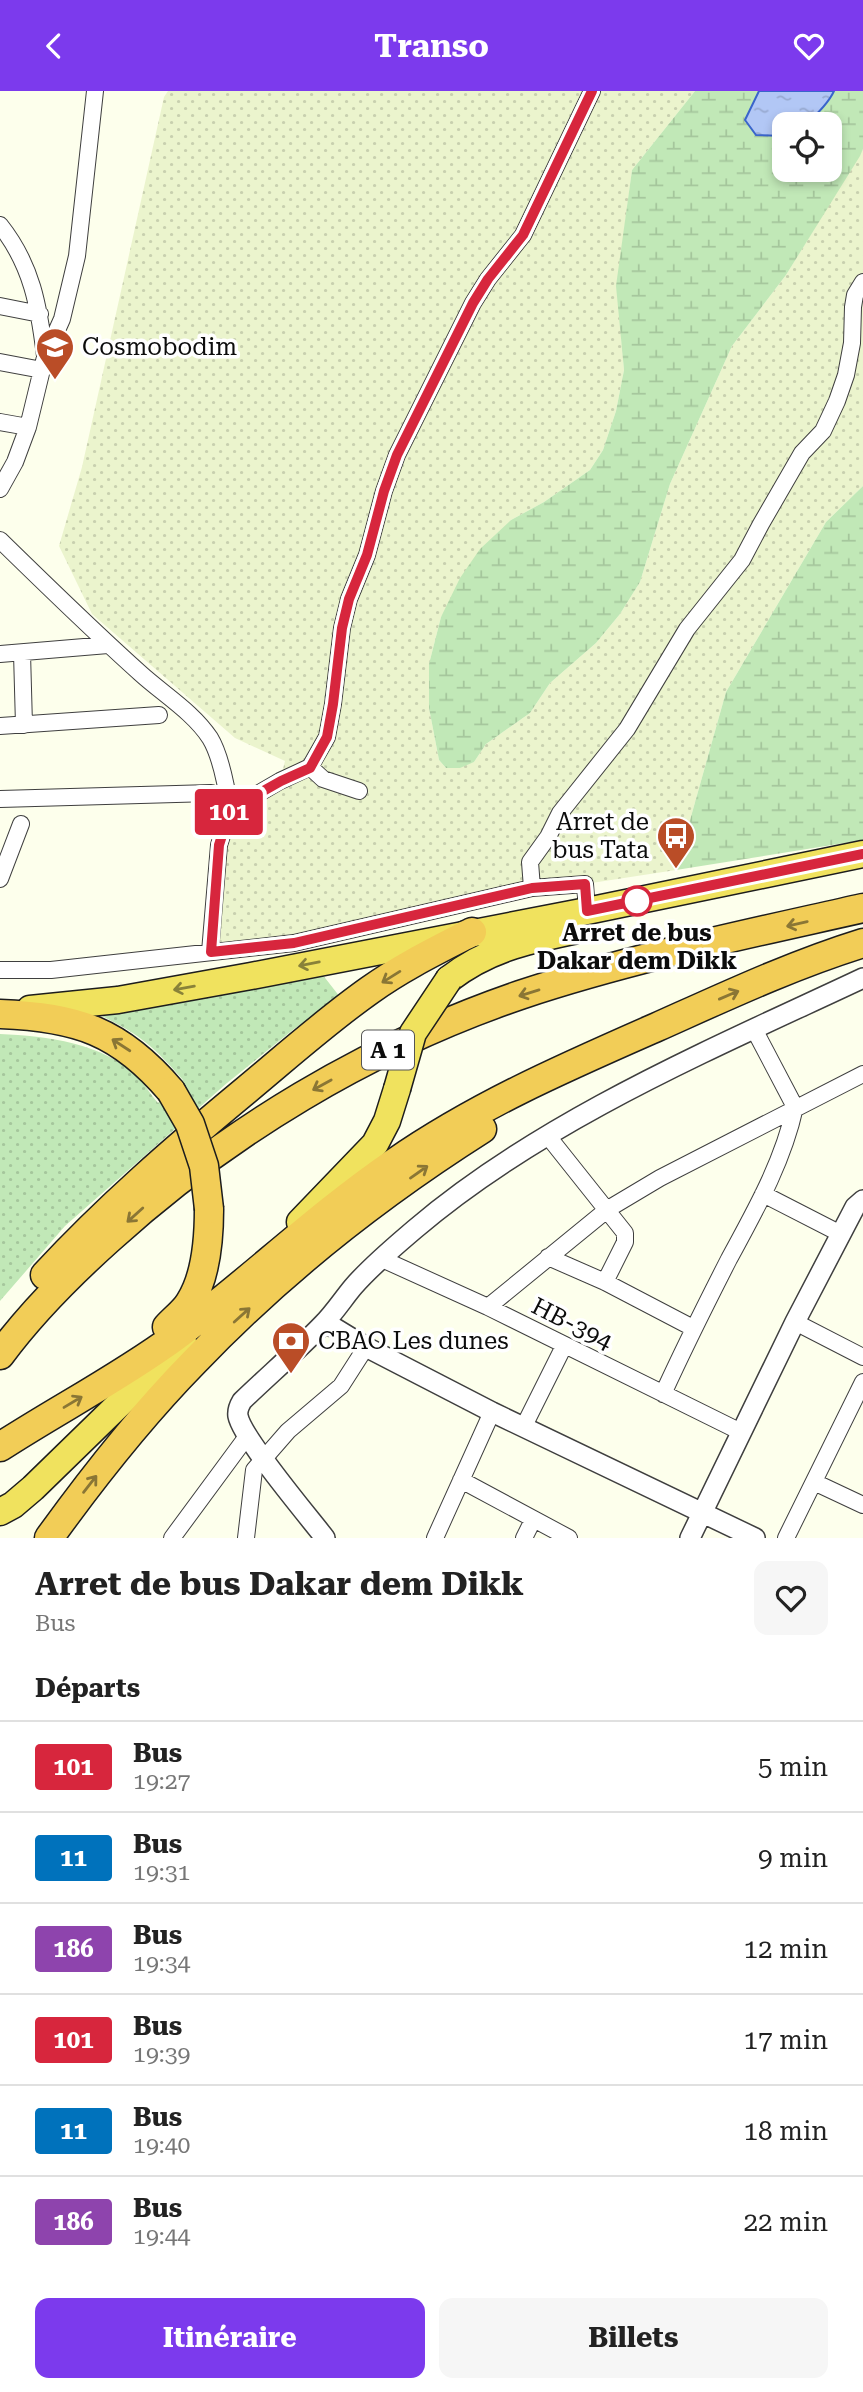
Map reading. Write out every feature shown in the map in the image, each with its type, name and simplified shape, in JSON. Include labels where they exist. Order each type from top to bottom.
[{"type":"highway","points":[[0,1012],[118,1000],[251,976],[863,854]]},
{"type":"highway","points":[[228,1295],[375,1144],[387,1121],[413,1033],[449,979],[468,964],[494,951],[528,941],[863,871]]},
{"type":"highway","name":"A 1","points":[[0,1355],[83,1263],[143,1209],[246,1132],[302,1096],[370,1059],[452,1021],[531,992],[619,965],[863,908]]},
{"type":"highway","points":[[0,1330],[37,1283],[92,1225],[189,1139],[370,989],[421,958],[472,932]]},
{"type":"highway","points":[[0,1513],[33,1488],[174,1344],[228,1295],[291,1242],[394,1163],[455,1123],[533,1082],[780,973],[863,943]]},
{"type":"highway","points":[[0,1012],[37,1015],[93,1029],[119,1043],[148,1064],[171,1091],[190,1124],[204,1166],[209,1209],[209,1238],[204,1261],[174,1344],[0,1447]]},
{"type":"highway","points":[[49,1538],[92,1480],[165,1392],[227,1329],[364,1211],[452,1148],[539,1094],[666,1022]]},
{"type":"highway","points":[[105,1383],[128,1366],[190,1303]]},
{"type":"street","points":[[0,489],[15,462],[28,427],[44,363],[62,319],[77,256],[95,91]]},
{"type":"street","points":[[230,810],[310,768],[327,737],[342,628],[349,599],[367,555],[384,491],[397,455],[473,303],[488,279],[523,235],[592,91]]},
{"type":"street","points":[[0,225],[12,240],[29,273],[40,314],[44,363]]},
{"type":"street","points":[[532,888],[530,862],[548,837],[560,813],[627,729],[669,657],[699,613],[743,560],[802,453],[823,431],[831,418],[850,358],[855,295],[863,282]]},
{"type":"street","points":[[0,306],[40,314]]},
{"type":"street","points":[[0,362],[44,363]]},
{"type":"street","points":[[0,422],[28,427]]},
{"type":"street","points":[[0,540],[108,645],[159,691],[192,716],[212,740],[230,810],[219,845],[211,952]]},
{"type":"street","points":[[0,654],[108,645]]},
{"type":"street","points":[[22,653],[24,725]]},
{"type":"street","points":[[0,726],[159,715]]},
{"type":"street","points":[[310,768],[323,779],[359,791]]},
{"type":"street","points":[[0,799],[211,793]]},
{"type":"street","points":[[0,879],[21,824]]},
{"type":"street","points":[[0,971],[51,970],[294,943],[532,888],[585,884],[587,911]]},
{"type":"street","points":[[320,1535],[248,1435],[238,1419],[237,1409],[242,1401],[325,1322],[355,1285],[426,1220],[547,1135],[754,1029],[863,978]]},
{"type":"street","points":[[663,1394],[693,1328],[763,1194],[788,1136],[795,1107],[754,1029]]},
{"type":"street","points":[[488,1307],[608,1209],[660,1178],[863,1074]]},
{"type":"street","points":[[547,1135],[625,1233],[625,1242],[605,1282]]},
{"type":"street","points":[[763,1194],[841,1234]]},
{"type":"street","points":[[690,1538],[795,1322],[855,1207],[863,1200]]},
{"type":"street","points":[[548,1257],[605,1282],[693,1328]]},
{"type":"street","name":"HB-394","points":[[382,1259],[488,1307],[741,1432]]},
{"type":"street","points":[[325,1322],[366,1347],[492,1412],[755,1538]]},
{"type":"street","points":[[795,1322],[863,1357]]},
{"type":"street","points":[[524,1426],[564,1346]]},
{"type":"street","points":[[246,1538],[254,1470],[288,1431],[341,1386],[366,1347]]},
{"type":"street","points":[[786,1538],[863,1382]]},
{"type":"street","points":[[435,1538],[492,1412]]},
{"type":"street","points":[[172,1538],[248,1435]]},
{"type":"street","points":[[461,1480],[569,1538]]},
{"type":"street","points":[[814,1482],[863,1505]]},
{"type":"street","points":[[524,1538],[533,1520]]},
{"type":"green space","points":[[168,91],[695,91],[632,170],[617,286],[624,370],[616,411],[603,450],[590,470],[544,502],[511,520],[441,617],[429,664],[429,708],[439,760],[446,768],[474,762],[486,744],[530,713],[550,683],[596,643],[620,614],[640,582],[670,484],[732,346],[786,275],[863,149],[863,486],[826,522],[726,692],[676,870],[210,952],[214,893],[236,803],[280,781],[285,761],[235,738],[92,614],[59,546],[82,467],[164,97]]},
{"type":"green space","points":[[695,91],[759,91],[750,111],[751,119],[756,135],[772,136],[772,182],[842,182],[842,112],[817,112],[834,91],[863,91],[863,149],[860,156],[786,275],[732,346],[670,484],[640,582],[620,614],[596,643],[550,683],[530,713],[486,744],[474,762],[460,768],[446,768],[439,760],[429,708],[429,664],[441,617],[460,578],[480,549],[511,520],[544,502],[590,470],[603,450],[616,411],[624,370],[616,286],[632,170]]},
{"type":"green space","points":[[863,486],[863,840],[676,870],[726,692],[826,522]]},
{"type":"green space","points":[[322,974],[340,997],[294,1029],[227,1083],[65,1226],[0,1301],[0,1034],[55,1040],[108,1056],[138,1077],[158,1103],[183,1080],[147,1043],[102,1016]]},
{"type":"water","points":[[759,91],[834,91],[817,112],[772,112],[772,136],[756,135],[745,120]]},
{"type":"bus line","name":"101","points":[[592,91],[538,207],[523,235],[488,279],[473,303],[397,455],[384,491],[367,555],[349,599],[342,628],[327,737],[310,768],[230,810],[219,845],[211,952],[294,943],[532,888],[585,884],[587,911],[863,854]]},
{"type":"place","name":"Cosmobodim","points":[[55,381]]},
{"type":"place","name":"Arret de bus Tata","points":[[676,870]]},
{"type":"place","name":"Arret de bus Dakar dem Dikk","points":[[637,901]]},
{"type":"place","name":"CBAO Les dunes","points":[[291,1375]]}]
